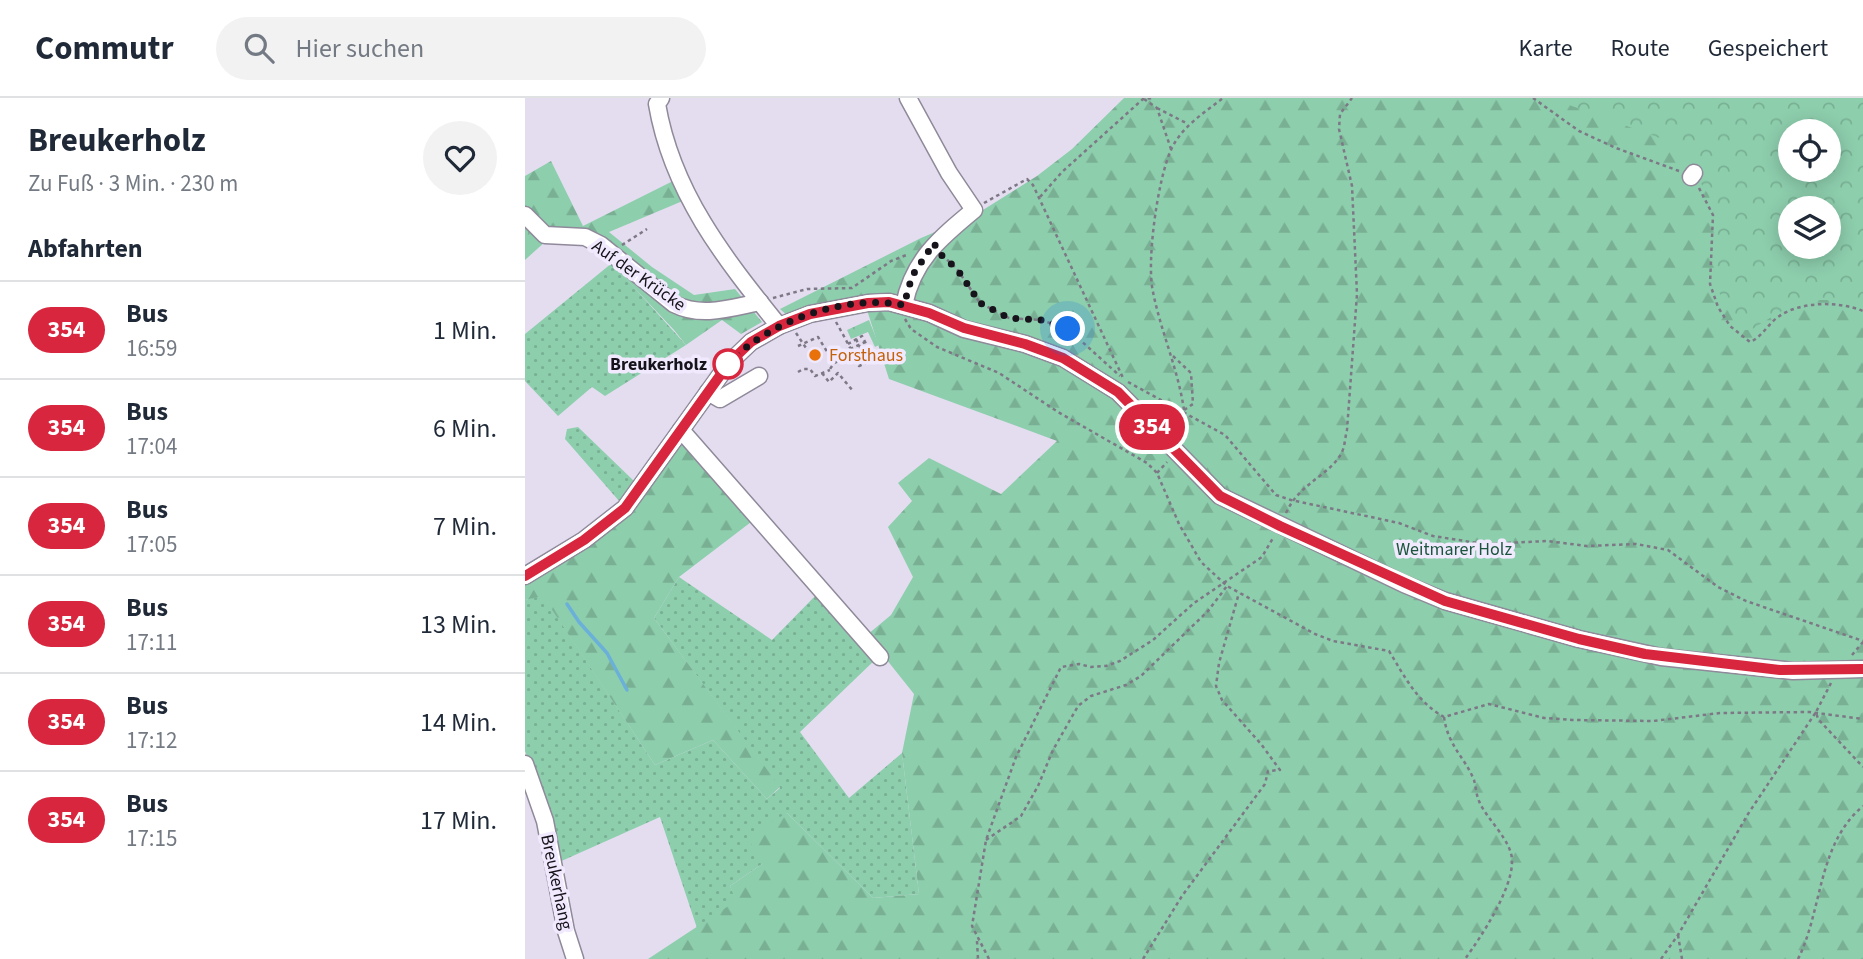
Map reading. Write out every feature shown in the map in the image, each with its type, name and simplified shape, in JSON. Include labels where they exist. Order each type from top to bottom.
[{"type":"street","points":[[661,98],[657,104],[661,125],[679,178],[726,261],[779,326]]},
{"type":"street","points":[[904,305],[912,276],[934,243],[974,209],[949,173],[908,98]]},
{"type":"street","name":"Auf der Krücke","points":[[525,215],[545,234],[585,237],[610,252],[659,292],[685,309],[714,312],[760,302]]},
{"type":"street","points":[[525,576],[584,540],[625,508],[739,352],[779,326],[810,314],[868,303],[889,302],[964,328],[1050,352],[1121,386],[1175,451],[1214,490],[1238,506],[1404,584],[1471,610],[1640,653],[1759,668],[1863,669]]},
{"type":"street","points":[[708,392],[720,399],[759,376]]},
{"type":"street","points":[[681,430],[880,657]]},
{"type":"street","name":"Breukerhang","points":[[525,764],[545,821],[566,931],[575,959]]},
{"type":"path","points":[[1040,197],[1062,172],[1143,99],[1154,98]]},
{"type":"path","points":[[1157,474],[1175,451],[1183,427],[1184,411],[1180,383],[1152,290],[1150,256],[1164,171],[1171,149],[1188,124],[1223,98]]},
{"type":"path","points":[[1533,98],[1579,131],[1616,148],[1693,175],[1713,215],[1710,284],[1730,326],[1750,342],[1778,317],[1804,306],[1831,305],[1863,311]]},
{"type":"path","points":[[1143,99],[1188,124]]},
{"type":"path","points":[[1157,108],[1171,149]]},
{"type":"path","points":[[974,209],[1027,179],[1040,197],[1121,386]]},
{"type":"path","points":[[610,252],[647,229]]},
{"type":"path","points":[[934,243],[939,253],[957,269],[980,303],[1009,318],[1041,320],[1068,329],[1121,386],[1184,411],[1225,435],[1276,495],[1399,523],[1433,536],[1484,544],[1547,541],[1587,546],[1636,544],[1668,550],[1718,587],[1746,601],[1863,641],[1839,670],[1816,712],[1748,814],[1678,935],[1661,959]]},
{"type":"path","points":[[760,302],[807,289],[852,288],[891,261],[910,254]]},
{"type":"path","points":[[904,305],[906,324],[924,339],[999,373],[1058,412],[1147,463],[1157,474],[1178,524],[1202,562],[1227,586],[1315,634],[1389,651],[1417,696],[1444,717],[1489,705],[1544,718],[1572,720],[1653,721],[1720,713],[1816,712],[1863,719]]},
{"type":"path","points":[[835,319],[859,366],[874,359],[862,336],[848,344]]},
{"type":"path","points":[[798,346],[818,337],[834,363]]},
{"type":"path","points":[[856,339],[867,362]]},
{"type":"path","points":[[851,349],[865,342]]},
{"type":"path","points":[[803,344],[806,348]]},
{"type":"path","points":[[798,372],[802,367],[810,369],[815,376],[830,370],[834,363],[868,348]]},
{"type":"path","points":[[856,360],[871,354]]},
{"type":"path","points":[[1171,354],[1191,373],[1193,404],[1184,411]]},
{"type":"path","points":[[822,373],[829,382],[838,373],[853,391]]},
{"type":"path","points":[[989,959],[972,926],[986,840],[1021,816],[1078,706],[1091,696],[1141,676],[1208,611],[1227,586]]},
{"type":"path","points":[[1143,959],[1182,896],[1265,784],[1268,771],[1280,770],[1222,700],[1216,686],[1219,663],[1239,593]]},
{"type":"path","points":[[1816,712],[1818,719],[1863,766]]},
{"type":"path","points":[[1444,717],[1446,731],[1455,751],[1474,779],[1479,803],[1499,830],[1513,862],[1504,892],[1465,959]]},
{"type":"path","points":[[1798,959],[1806,942],[1825,867],[1838,836],[1850,818],[1863,806]]},
{"type":"path","points":[[1678,935],[1682,959]]},
{"type":"path","points":[[977,938],[978,959]]},
{"type":"green space","name":"Weitmarer Holz","points":[[1124,98],[1863,98],[1863,959],[648,959],[736,901],[730,886],[762,864],[747,836],[787,813],[873,898],[919,894],[902,753],[914,694],[867,635],[891,615],[913,577],[888,527],[912,501],[898,483],[929,458],[1001,494],[1057,441],[889,379],[867,310],[799,326],[780,309],[921,238],[975,215],[1037,176],[1072,149]]},
{"type":"green space","points":[[1558,98],[1863,98],[1863,306],[1815,300],[1792,306],[1751,330],[1736,326],[1715,278],[1718,216],[1694,173],[1687,148],[1561,102]]},
{"type":"green space","points":[[551,161],[583,226],[675,180],[685,200],[609,232],[652,267],[694,295],[735,289],[762,322],[741,334],[722,320],[686,345],[595,246],[564,239],[525,214],[525,176]]},
{"type":"green space","points":[[525,214],[546,241],[525,260]]},
{"type":"green space","points":[[612,263],[686,345],[605,396],[592,387],[558,416],[525,381],[525,334]]},
{"type":"green space","points":[[869,320],[879,345],[875,347],[868,332],[851,339],[847,330]]},
{"type":"green space","points":[[578,427],[635,482],[620,502],[565,439],[567,429]]},
{"type":"green space","points":[[682,438],[755,519],[679,577],[654,618],[780,787],[767,799],[713,740],[655,765],[543,596],[525,600],[525,582],[591,544]]},
{"type":"green space","points":[[679,577],[772,640],[819,592],[878,657],[800,732],[849,798],[902,753],[919,894],[873,898],[787,813],[762,864],[730,886],[737,901],[697,928],[660,817],[557,863],[545,803],[525,751],[525,600],[543,595],[655,765],[713,740],[767,799],[780,788],[654,618]]},
{"type":"waterway","points":[[567,604],[607,653],[627,690]]},
{"type":"bus line","name":"354","points":[[525,576],[584,540],[625,508],[729,363],[751,342],[766,332],[810,314],[868,303],[889,302],[929,313],[964,328],[1050,352],[1086,370],[1118,392],[1220,496],[1445,601],[1629,652],[1780,670],[1863,669]]},
{"type":"place","name":"Forsthaus","points":[[815,355]]},
{"type":"place","name":"Breukerholz","points":[[728,364]]},
{"type":"route","points":[[728,364],[766,332],[810,314],[868,303],[889,302],[904,305],[912,276],[934,243],[939,253],[957,269],[980,303],[1009,318],[1041,320],[1068,329]]}]
